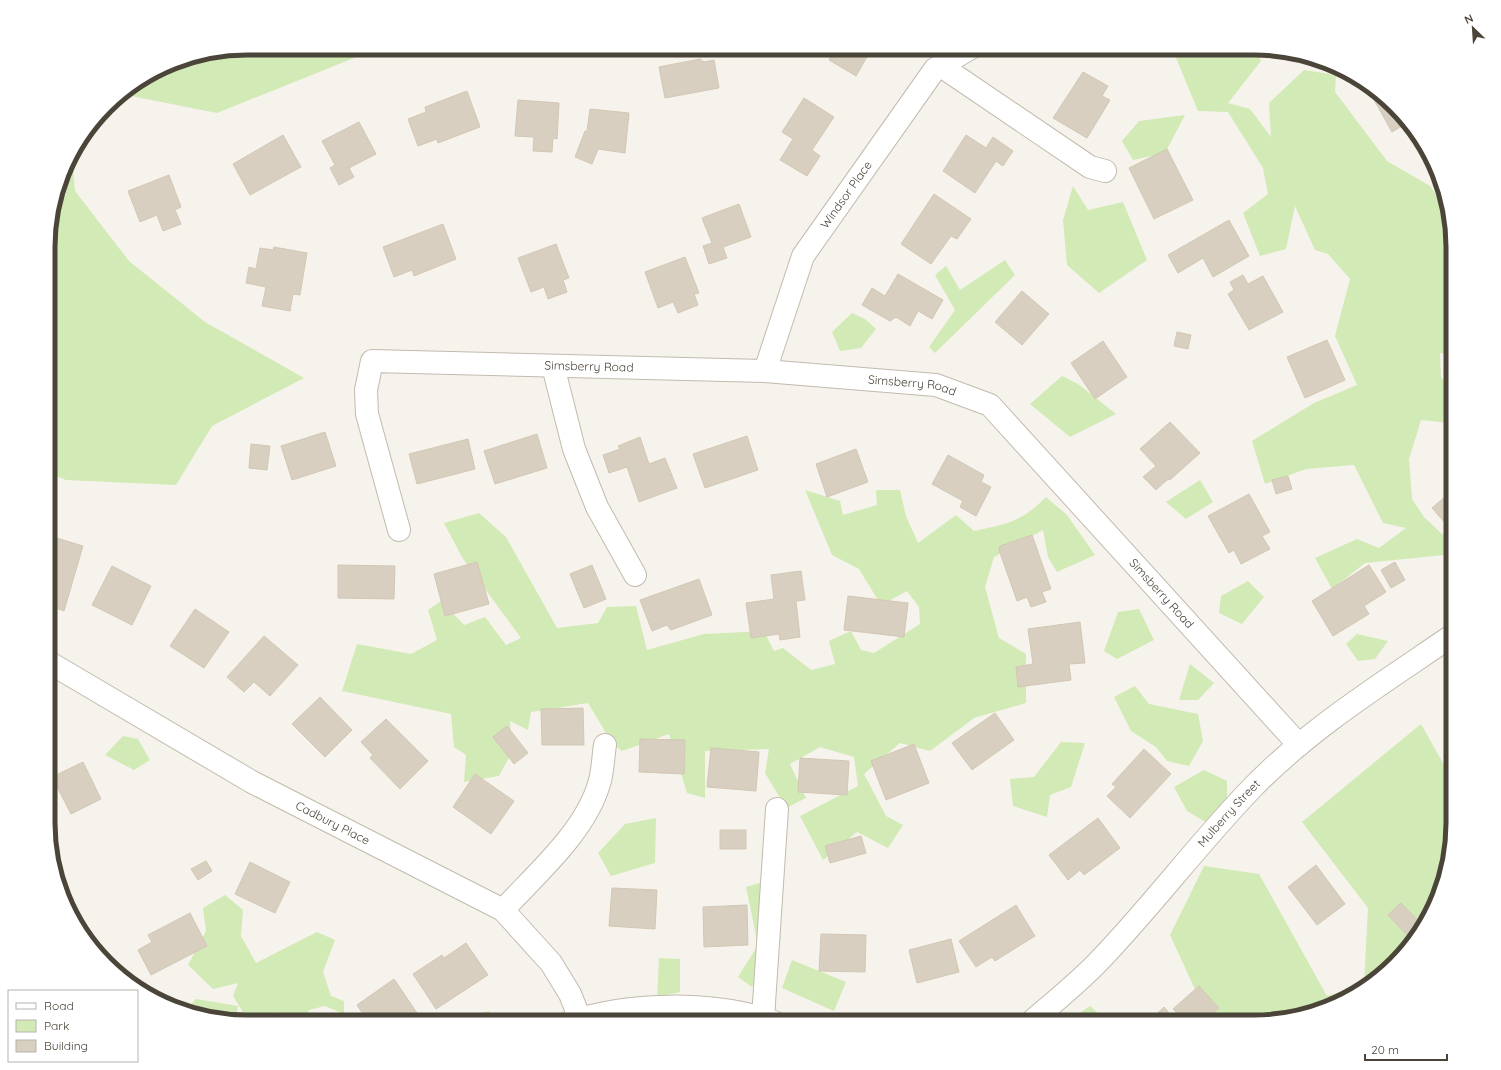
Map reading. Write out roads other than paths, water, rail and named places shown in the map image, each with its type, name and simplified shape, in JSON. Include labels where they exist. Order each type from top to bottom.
[{"type":"street","name":"Windsor Place","points":[[765,371],[803,256],[935,69],[959,55]]},
{"type":"street","points":[[941,66],[1090,167],[1105,171]]},
{"type":"street","name":"Simsberry Road","points":[[399,530],[367,414],[366,390],[372,361],[765,371],[936,385],[990,405],[1299,745]]},
{"type":"street","points":[[552,366],[574,449],[597,507],[635,574]]},
{"type":"street","name":"Mulberry Street","points":[[1039,1015],[1098,962],[1180,867],[1252,788],[1299,745],[1345,709],[1446,640]]},
{"type":"street","name":"Cadbury Place","points":[[55,666],[252,782],[503,910],[551,963],[570,994],[574,1015]]},
{"type":"street","points":[[503,910],[576,830],[583,819],[599,784],[605,744]]},
{"type":"street","points":[[768,1015],[777,808]]},
{"type":"street","points":[[601,1015],[638,1008],[683,1006],[720,1009],[746,1015]]}]
